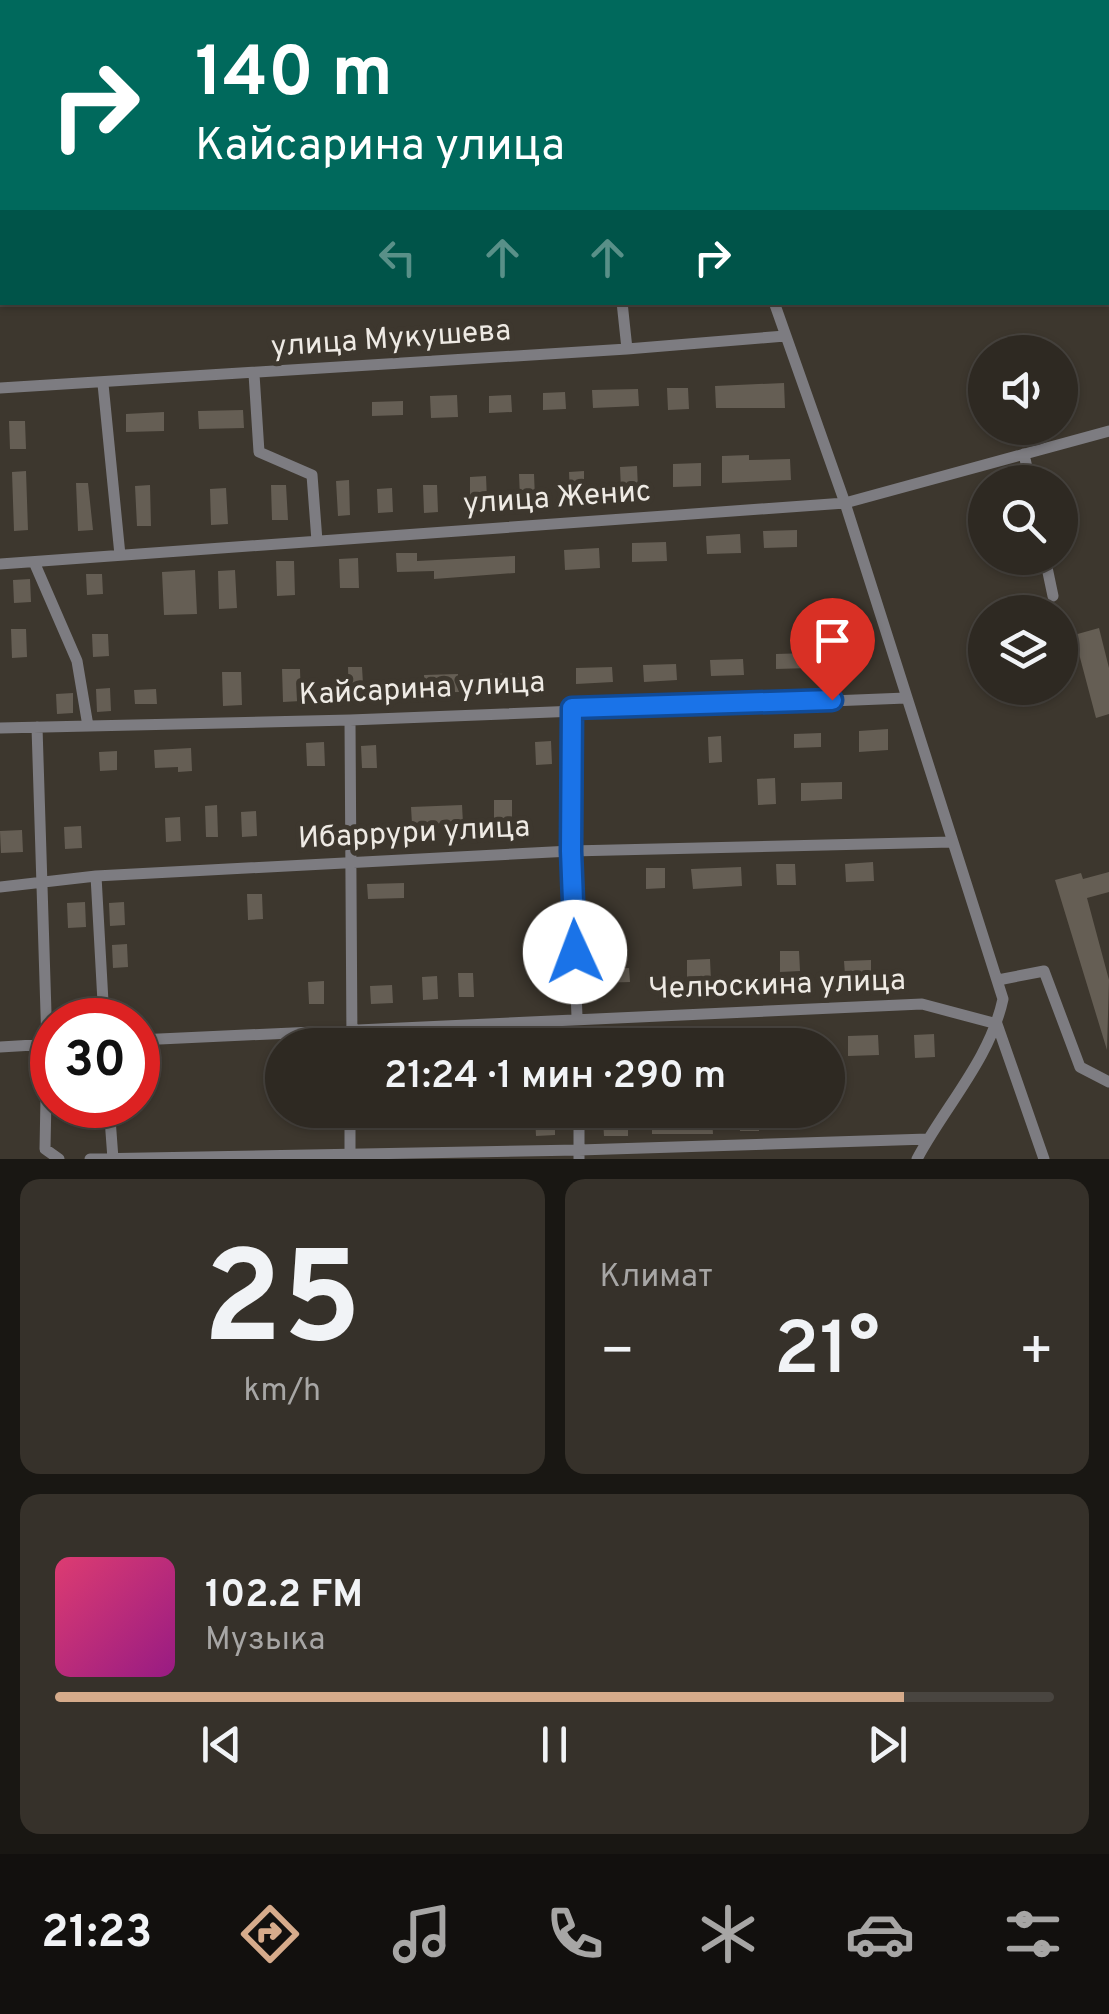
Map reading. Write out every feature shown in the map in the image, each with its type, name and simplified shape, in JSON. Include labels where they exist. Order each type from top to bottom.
[{"type":"street","points":[[622,305],[627,349]]},
{"type":"street","points":[[775,305],[845,503],[1003,999],[998,1024],[987,1048],[917,1159]]},
{"type":"street","name":"улица Мукушева","points":[[0,388],[785,336]]},
{"type":"street","points":[[254,374],[259,452],[312,475],[317,541]]},
{"type":"street","points":[[103,384],[120,556]]},
{"type":"street","name":"улица Женис","points":[[0,564],[845,503],[1109,431]]},
{"type":"street","points":[[1024,454],[1026,465]]},
{"type":"street","points":[[34,562],[77,661],[88,726]]},
{"type":"street","name":"Кайсарина улица","points":[[0,728],[350,720],[572,708],[906,698]]},
{"type":"street","points":[[572,708],[571,851],[578,1028]]},
{"type":"street","points":[[350,720],[352,1028]]},
{"type":"street","points":[[37,727],[48,998]]},
{"type":"street","name":"Ибаррури улица","points":[[0,887],[96,876],[571,851],[952,842]]},
{"type":"street","points":[[96,876],[103,998]]},
{"type":"street","points":[[998,980],[1044,970],[1080,1067],[1109,1082]]},
{"type":"street","name":"Челюскина улица","points":[[478,1028],[922,1004],[998,1024]]},
{"type":"street","points":[[998,1024],[1044,1159]]},
{"type":"street","name":"Челюскина улица","points":[[160,1040],[265,1039]]},
{"type":"street","points":[[0,1047],[30,1045]]},
{"type":"street","points":[[47,1128],[46,1149],[59,1159]]},
{"type":"street","points":[[110,1128],[112,1158]]},
{"type":"street","points":[[350,1128],[350,1156]]},
{"type":"street","points":[[579,1128],[579,1154]]},
{"type":"street","points":[[90,1159],[579,1154],[928,1139]]},
{"type":"building","points":[[784,383],[785,408],[716,408],[715,386]]},
{"type":"building","points":[[667,388],[688,388],[689,409],[668,410]]},
{"type":"building","points":[[638,389],[639,406],[593,408],[592,390]]},
{"type":"building","points":[[565,392],[566,409],[543,410],[543,393]]},
{"type":"building","points":[[457,395],[458,417],[431,418],[430,396]]},
{"type":"building","points":[[511,395],[512,412],[489,413],[489,396]]},
{"type":"building","points":[[403,401],[403,415],[372,416],[372,402]]},
{"type":"building","points":[[243,410],[244,428],[199,429],[198,411]]},
{"type":"building","points":[[164,412],[164,431],[126,432],[126,414]]},
{"type":"building","points":[[9,421],[25,421],[26,449],[10,449]]},
{"type":"building","points":[[749,455],[749,460],[790,459],[791,480],[722,483],[722,456]]},
{"type":"building","points":[[701,463],[701,486],[673,487],[673,464]]},
{"type":"building","points":[[637,466],[638,489],[621,489],[620,467]]},
{"type":"building","points":[[26,471],[28,530],[14,531],[12,472]]},
{"type":"building","points":[[584,471],[584,495],[570,496],[569,472]]},
{"type":"building","points":[[519,474],[534,474],[535,498],[520,498]]},
{"type":"building","points":[[486,476],[487,500],[470,500],[470,477]]},
{"type":"building","points":[[349,480],[350,515],[338,516],[336,481]]},
{"type":"building","points":[[76,483],[88,483],[93,530],[78,531]]},
{"type":"building","points":[[150,485],[151,526],[137,526],[135,486]]},
{"type":"building","points":[[271,485],[286,485],[288,520],[272,520]]},
{"type":"building","points":[[423,485],[437,485],[438,512],[424,513]]},
{"type":"building","points":[[226,488],[228,524],[211,525],[210,489]]},
{"type":"building","points":[[392,488],[393,512],[378,513],[377,489]]},
{"type":"building","points":[[797,530],[797,547],[764,548],[763,531]]},
{"type":"building","points":[[740,534],[741,553],[707,554],[706,536]]},
{"type":"building","points":[[666,542],[667,561],[632,562],[632,543]]},
{"type":"building","points":[[599,548],[600,568],[565,570],[564,550]]},
{"type":"building","points":[[396,553],[417,553],[417,561],[515,556],[515,573],[434,579],[434,571],[397,572]]},
{"type":"building","points":[[358,558],[359,588],[340,588],[339,559]]},
{"type":"building","points":[[276,561],[294,561],[295,595],[277,596]]},
{"type":"building","points":[[195,570],[197,614],[164,615],[162,572]]},
{"type":"building","points":[[235,570],[237,608],[219,609],[218,571]]},
{"type":"building","points":[[86,574],[102,574],[103,594],[87,595]]},
{"type":"building","points":[[30,579],[31,602],[14,603],[13,580]]},
{"type":"building","points":[[1099,628],[1109,668],[1109,714],[1096,718],[1078,650],[1078,634]]},
{"type":"building","points":[[11,629],[26,629],[27,657],[12,658]]},
{"type":"building","points":[[92,634],[108,634],[109,656],[93,657]]},
{"type":"building","points":[[863,648],[864,666],[829,667],[829,649]]},
{"type":"building","points":[[809,653],[810,668],[776,669],[776,654]]},
{"type":"building","points":[[743,659],[744,675],[711,676],[710,660]]},
{"type":"building","points":[[676,664],[677,680],[644,682],[643,665]]},
{"type":"building","points":[[348,667],[362,667],[364,700],[349,701]]},
{"type":"building","points":[[612,667],[613,682],[576,684],[576,668]]},
{"type":"building","points":[[282,669],[300,669],[301,701],[283,702]]},
{"type":"building","points":[[222,672],[241,672],[242,705],[223,706]]},
{"type":"building","points":[[527,673],[528,691],[491,692],[490,674]]},
{"type":"building","points":[[458,674],[459,692],[425,693],[424,675]]},
{"type":"building","points":[[110,688],[111,711],[97,712],[96,689]]},
{"type":"building","points":[[156,689],[157,704],[135,704],[134,690]]},
{"type":"building","points":[[73,693],[73,713],[57,714],[56,694]]},
{"type":"building","points":[[888,729],[888,750],[859,752],[859,731]]},
{"type":"building","points":[[821,733],[821,747],[794,748],[794,734]]},
{"type":"building","points":[[721,736],[722,762],[709,763],[708,737]]},
{"type":"building","points":[[551,741],[552,764],[536,765],[535,742]]},
{"type":"building","points":[[324,742],[325,766],[307,766],[306,743]]},
{"type":"building","points":[[376,745],[377,768],[362,768],[361,746]]},
{"type":"building","points":[[191,748],[192,771],[155,768],[154,750]]},
{"type":"building","points":[[117,751],[117,770],[100,771],[99,752]]},
{"type":"building","points":[[775,778],[776,804],[758,805],[757,779]]},
{"type":"building","points":[[842,782],[842,799],[801,801],[801,783]]},
{"type":"building","points":[[494,800],[512,800],[512,821],[494,821]]},
{"type":"building","points":[[217,805],[218,837],[206,837],[205,806]]},
{"type":"building","points":[[462,805],[463,823],[412,824],[411,807]]},
{"type":"building","points":[[256,811],[257,836],[242,837],[241,812]]},
{"type":"building","points":[[180,817],[181,841],[166,842],[165,818]]},
{"type":"building","points":[[81,826],[82,848],[65,849],[64,827]]},
{"type":"building","points":[[22,830],[23,852],[1,853],[0,831]]},
{"type":"building","points":[[873,862],[874,881],[846,882],[845,864]]},
{"type":"building","points":[[776,864],[795,864],[796,885],[777,885]]},
{"type":"building","points":[[741,867],[742,886],[693,889],[691,869]]},
{"type":"building","points":[[646,868],[665,868],[665,888],[646,889]]},
{"type":"building","points":[[1109,872],[1109,892],[1087,898],[1109,980],[1107,1050],[1055,880],[1081,873],[1083,879]]},
{"type":"building","points":[[404,883],[404,898],[368,899],[367,884]]},
{"type":"building","points":[[247,894],[262,894],[263,919],[248,920]]},
{"type":"building","points":[[85,902],[86,927],[68,928],[67,903]]},
{"type":"building","points":[[124,902],[125,925],[110,926],[109,903]]},
{"type":"building","points":[[127,944],[128,967],[113,968],[112,945]]},
{"type":"building","points":[[780,951],[799,951],[800,971],[780,972]]},
{"type":"building","points":[[710,959],[711,981],[687,982],[687,960]]},
{"type":"building","points":[[871,960],[871,974],[845,975],[844,961]]},
{"type":"building","points":[[629,968],[630,982],[598,983],[598,969]]},
{"type":"building","points":[[458,973],[473,973],[474,997],[459,997]]},
{"type":"building","points":[[437,976],[438,999],[423,1000],[422,977]]},
{"type":"building","points":[[324,981],[324,1004],[309,1004],[308,982]]},
{"type":"building","points":[[392,985],[393,1003],[371,1004],[370,986]]},
{"type":"building","points":[[934,1034],[935,1057],[915,1058],[914,1035]]},
{"type":"building","points":[[878,1035],[879,1055],[848,1056],[848,1036]]},
{"type":"building","points":[[536,1128],[555,1128],[555,1135],[536,1136]]},
{"type":"building","points":[[604,1128],[628,1128],[628,1136],[604,1136]]},
{"type":"building","points":[[652,1128],[713,1128],[713,1134],[652,1134]]},
{"type":"route","points":[[575,952],[572,708],[832,700]]}]
